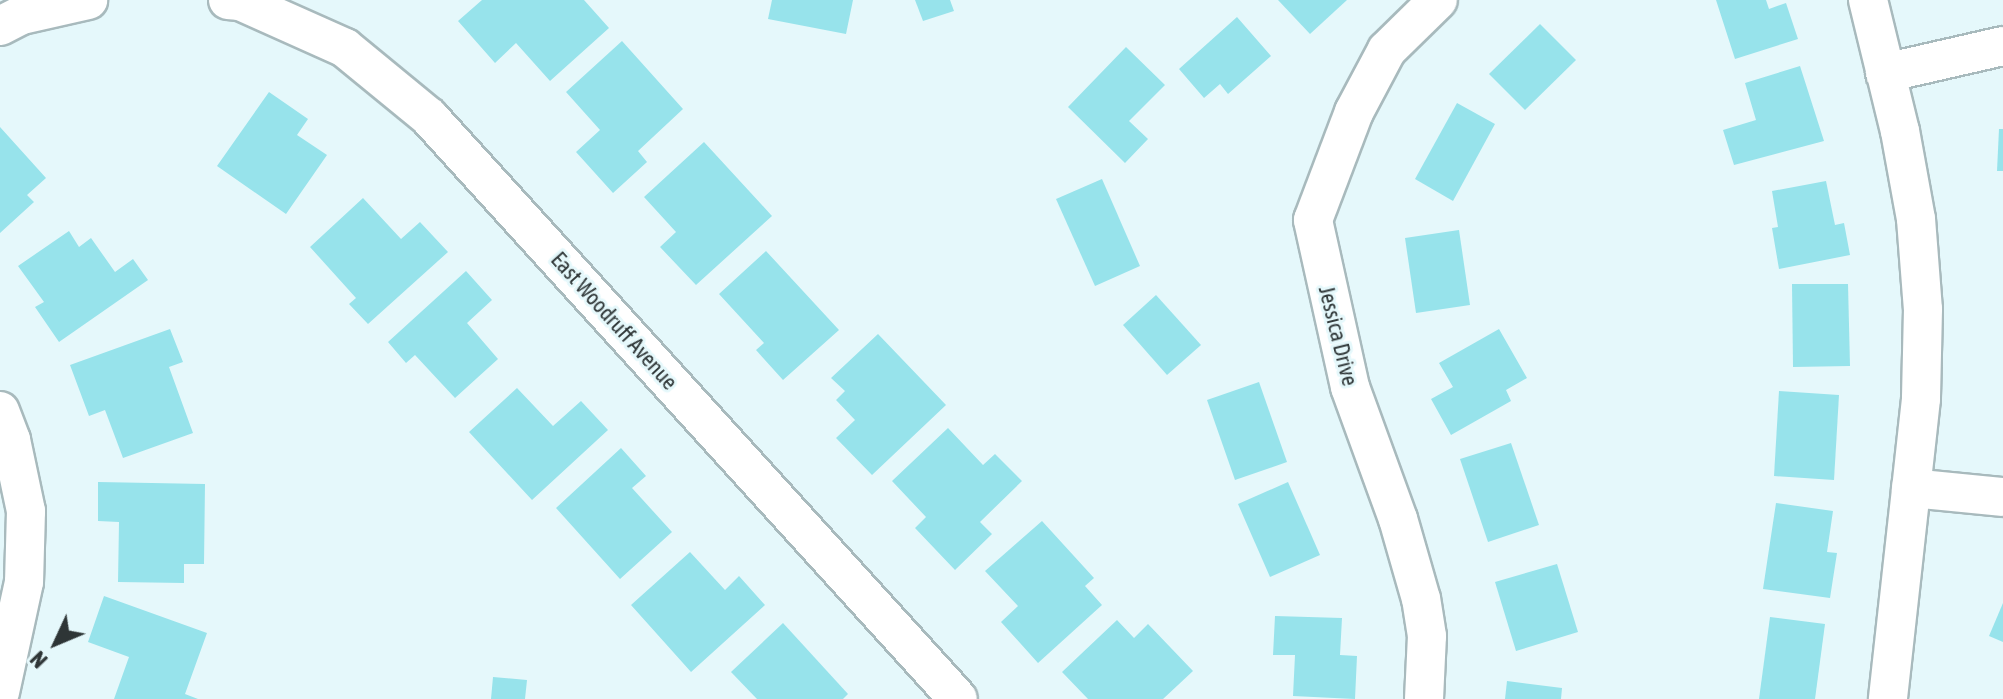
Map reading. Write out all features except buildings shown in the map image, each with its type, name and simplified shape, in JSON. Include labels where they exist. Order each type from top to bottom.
[{"type":"street","points":[[0,26],[22,15],[88,0]]},
{"type":"street","name":"East Woodruff Avenue","points":[[228,0],[240,1],[345,48],[429,117],[958,699]]},
{"type":"street","name":"Jessica Drive","points":[[1424,699],[1427,636],[1421,599],[1398,519],[1350,387],[1313,220],[1354,112],[1387,50],[1438,0]]},
{"type":"street","points":[[1868,0],[1916,219],[1923,309],[1921,399],[1888,699]]},
{"type":"street","points":[[1885,73],[2003,46]]},
{"type":"street","points":[[0,411],[11,440],[26,511],[24,582],[0,692]]},
{"type":"street","points":[[1911,488],[2003,497]]}]
